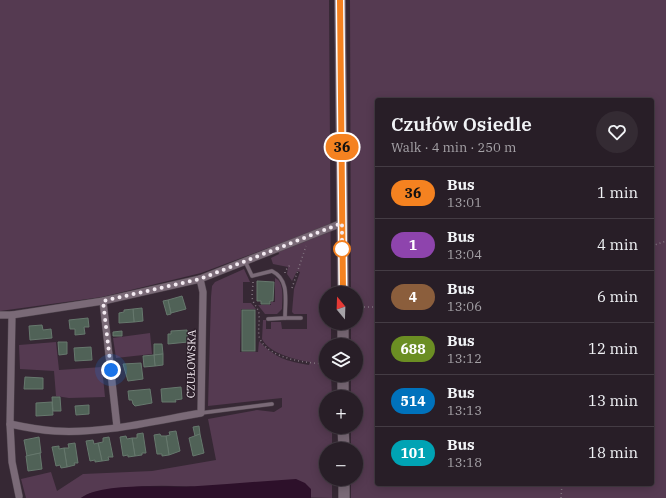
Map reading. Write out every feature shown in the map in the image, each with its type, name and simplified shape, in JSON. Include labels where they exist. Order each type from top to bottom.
[{"type":"main road","points":[[340,0],[343,286]]},
{"type":"main road","points":[[344,486],[344,498]]},
{"type":"street","points":[[0,315],[12,315],[103,301],[200,279],[342,223]]},
{"type":"street","name":"CZUŁOWSKA","points":[[10,424],[54,431],[76,431],[117,427],[201,413],[203,292],[200,279]]},
{"type":"street","points":[[103,301],[117,427]]},
{"type":"street","points":[[12,315],[10,424],[12,462],[19,496]]},
{"type":"lane","points":[[245,261],[252,276],[272,271],[277,273],[283,280],[285,286],[284,318]]},
{"type":"lane","points":[[268,319],[301,318]]},
{"type":"lane","points":[[201,413],[272,404]]},
{"type":"path","points":[[654,245],[666,241]]},
{"type":"path","points":[[292,288],[307,242]]},
{"type":"path","points":[[252,276],[253,300],[260,315],[259,338],[265,346],[280,356],[304,363],[319,364]]},
{"type":"path","points":[[363,308],[375,307]]},
{"type":"path","points":[[561,498],[562,486]]},
{"type":"shaded area","points":[[0,0],[329,0],[331,286],[319,286],[319,330],[331,330],[331,338],[319,338],[319,382],[331,382],[332,390],[319,390],[319,434],[332,434],[332,442],[319,442],[319,486],[332,486],[332,498],[166,486],[102,491],[91,493],[81,498],[26,498],[21,479],[51,472],[57,491],[83,474],[152,471],[216,460],[208,419],[257,410],[274,412],[282,407],[282,398],[208,406],[212,286],[215,282],[244,269],[250,282],[243,282],[243,303],[251,303],[256,309],[241,309],[240,352],[258,352],[259,341],[281,358],[309,365],[310,362],[290,358],[276,352],[265,344],[262,339],[263,320],[266,320],[266,329],[271,329],[271,322],[281,322],[282,329],[307,329],[307,314],[294,314],[292,312],[294,289],[300,272],[297,271],[292,281],[287,274],[288,267],[273,264],[271,258],[279,254],[276,245],[201,273],[102,297],[0,311]]},
{"type":"shaded area","points":[[350,0],[666,0],[666,498],[351,498],[351,486],[363,486],[363,442],[351,442],[351,434],[363,434],[363,390],[351,390],[351,382],[363,382],[363,338],[351,338],[351,330],[363,330],[363,286],[351,286]]},
{"type":"shaded area","points":[[275,278],[282,287],[282,309],[277,314],[265,314],[258,305],[271,305],[271,302],[275,302]]},
{"type":"shaded area","points":[[150,333],[152,354],[116,358],[113,338]]},
{"type":"shaded area","points":[[56,342],[59,370],[102,367],[105,397],[69,398],[56,396],[54,371],[20,369],[19,345]]},
{"type":"shaded area","points":[[296,479],[305,483],[311,489],[311,498],[81,498],[105,489],[120,487],[198,486]]},
{"type":"building","points":[[257,281],[274,282],[273,301],[270,301],[270,304],[261,304],[261,301],[257,301]]},
{"type":"building","points":[[182,296],[186,309],[171,313],[168,300]]},
{"type":"building","points":[[168,300],[171,314],[167,315],[163,301]]},
{"type":"building","points":[[142,308],[143,321],[134,322],[133,309]]},
{"type":"building","points":[[133,309],[134,322],[119,323],[119,313],[124,312],[124,310]]},
{"type":"building","points":[[242,310],[255,310],[255,351],[242,351]]},
{"type":"building","points":[[88,318],[89,327],[84,327],[85,334],[75,335],[75,329],[70,329],[69,320]]},
{"type":"building","points":[[42,325],[43,330],[51,329],[52,338],[30,340],[29,326]]},
{"type":"building","points":[[187,330],[188,342],[168,344],[168,334],[171,334],[171,331]]},
{"type":"building","points":[[122,331],[122,336],[113,336],[113,332]]},
{"type":"building","points":[[58,342],[67,342],[67,354],[59,355]]},
{"type":"building","points":[[154,344],[162,344],[163,354],[154,355]]},
{"type":"building","points":[[91,347],[92,360],[75,361],[74,348]]},
{"type":"building","points":[[163,354],[163,365],[155,366],[154,355]]},
{"type":"building","points":[[154,355],[155,366],[144,367],[143,356]]},
{"type":"building","points":[[141,363],[143,379],[128,381],[123,364]]},
{"type":"building","points":[[25,377],[43,378],[43,389],[24,389]]},
{"type":"building","points":[[181,387],[182,399],[175,400],[176,402],[162,402],[161,389]]},
{"type":"building","points":[[150,389],[152,403],[135,406],[132,400],[129,400],[128,391]]},
{"type":"building","points":[[52,397],[60,397],[61,411],[53,411]]},
{"type":"building","points":[[52,402],[53,415],[36,416],[36,403]]},
{"type":"building","points":[[89,405],[89,414],[76,415],[75,406]]},
{"type":"building","points":[[199,426],[200,434],[195,436],[193,427]]},
{"type":"building","points":[[176,431],[180,451],[169,455],[166,436],[170,435],[169,432]]},
{"type":"building","points":[[143,433],[146,453],[135,456],[132,438],[137,438],[137,434]]},
{"type":"building","points":[[160,434],[161,436],[166,436],[169,455],[162,456],[162,454],[157,454],[154,435]]},
{"type":"building","points":[[200,434],[204,453],[193,456],[189,438]]},
{"type":"building","points":[[126,436],[127,439],[132,438],[135,456],[123,456],[120,437]]},
{"type":"building","points":[[39,437],[41,453],[27,456],[24,440]]},
{"type":"building","points":[[109,437],[113,457],[108,457],[109,460],[102,461],[98,443],[103,442],[103,438]]},
{"type":"building","points":[[93,440],[94,444],[98,443],[102,461],[90,461],[86,441]]},
{"type":"building","points":[[75,443],[78,463],[74,463],[75,465],[67,467],[64,448],[69,448],[68,444]]},
{"type":"building","points":[[59,446],[59,449],[64,448],[67,467],[61,468],[60,465],[56,466],[52,447]]},
{"type":"building","points":[[40,453],[42,469],[28,471],[26,456]]},
{"type":"bus line","name":"36","points":[[340,0],[343,286]]},
{"type":"route","points":[[111,370],[103,301],[200,279],[335,224],[342,223],[342,249]]}]
